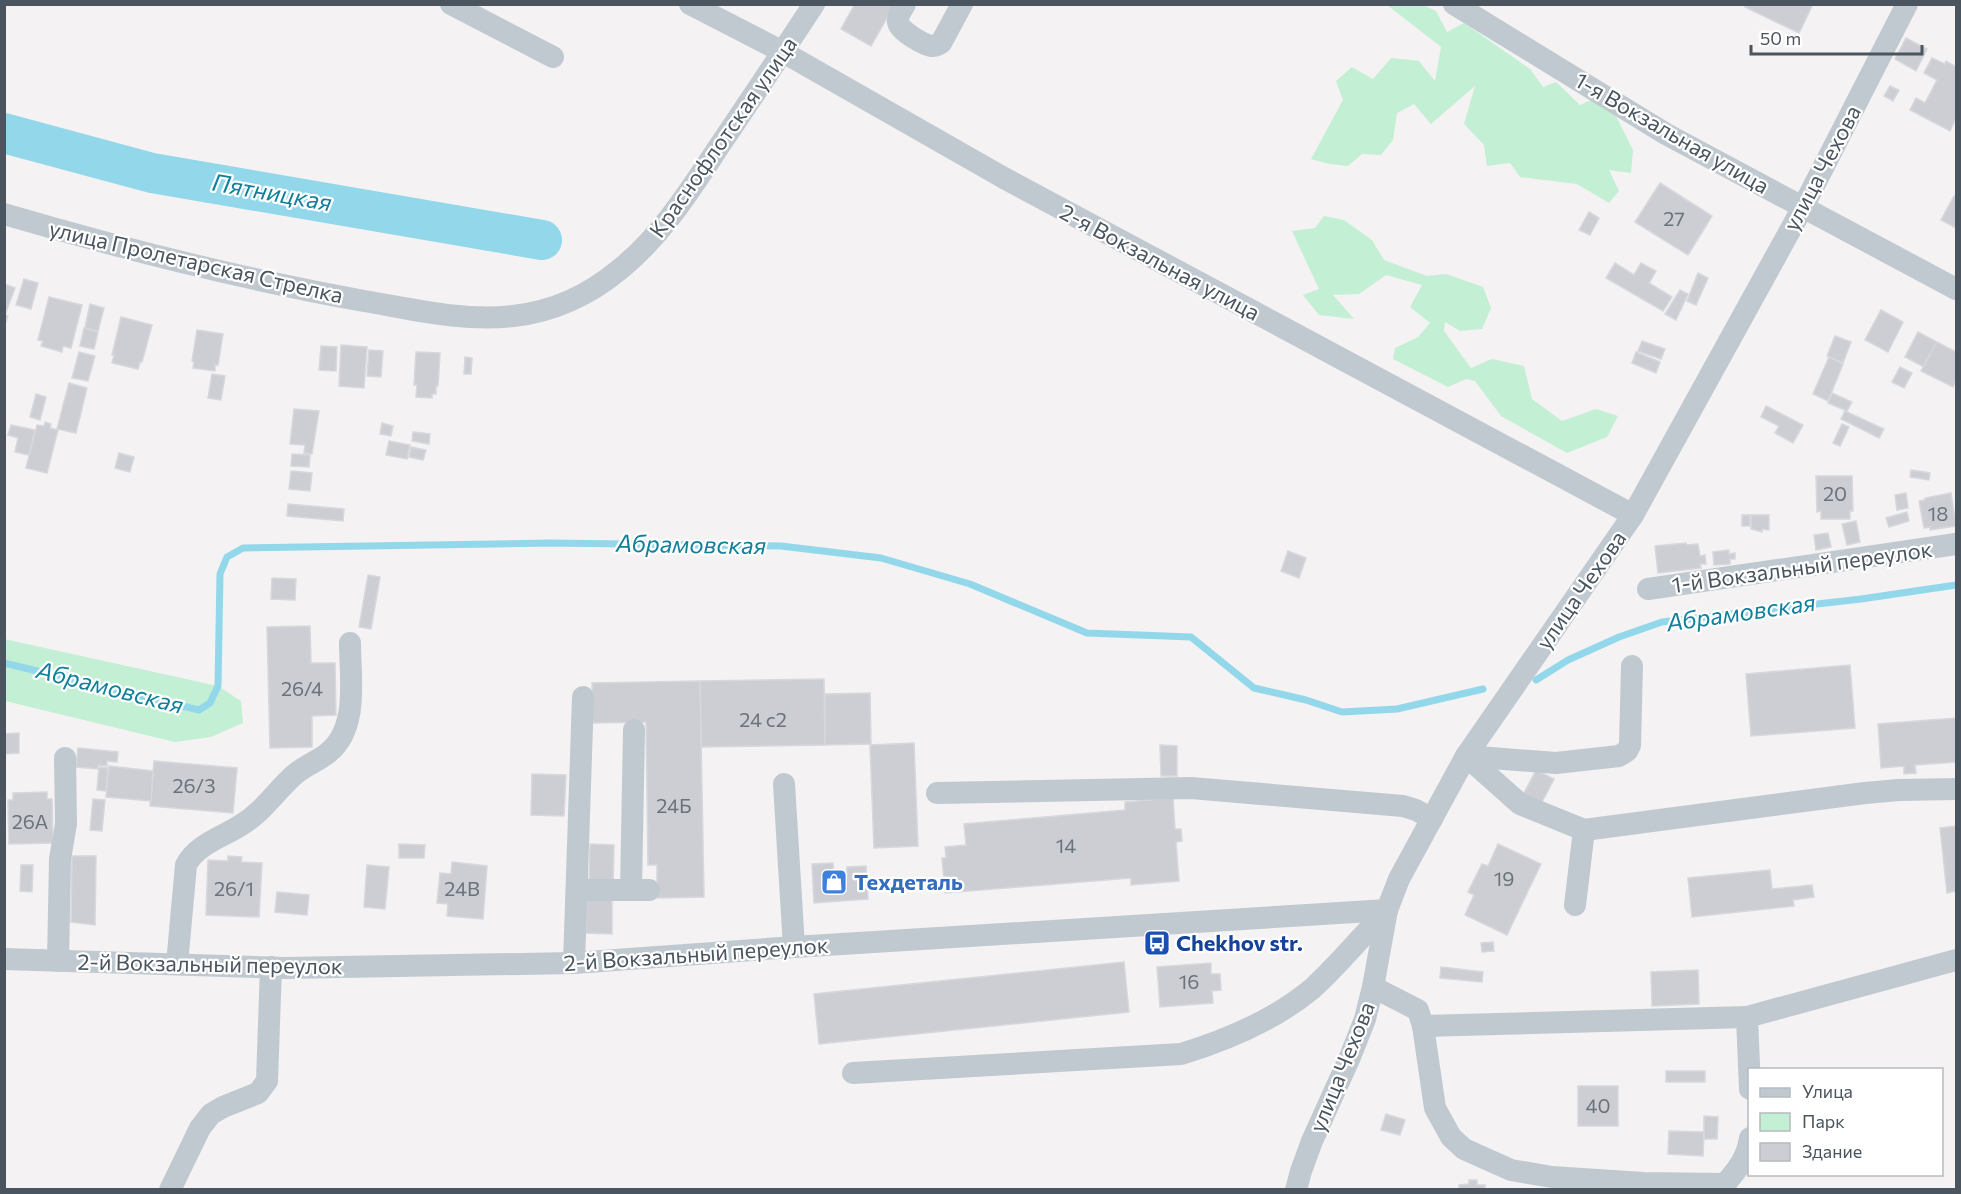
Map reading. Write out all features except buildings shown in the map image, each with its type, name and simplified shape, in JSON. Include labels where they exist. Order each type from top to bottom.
[{"type":"street","points":[[451,4],[553,57]]},
{"type":"street","name":"2-я Вокзальная улица","points":[[690,4],[783,52],[1014,184],[1633,515]]},
{"type":"street","name":"Краснофлотская улица","points":[[597,286],[620,270],[645,247],[672,214],[814,4]]},
{"type":"street","points":[[905,4],[898,18],[898,25],[902,31],[930,46],[941,43],[962,4]]},
{"type":"street","name":"1-я Вокзальная улица","points":[[1454,4],[1666,134],[1956,289]]},
{"type":"street","name":"улица Чехова","points":[[1296,1190],[1312,1141],[1365,1019],[1387,910],[1399,879],[1466,756],[1633,515],[1803,207],[1907,4]]},
{"type":"street","name":"улица Пролетарская Стрелка","points":[[4,214],[252,280],[410,309],[466,316],[514,316],[542,311],[572,300],[597,286]]},
{"type":"street","name":"1-й Вокзальный переулок","points":[[1648,590],[1956,544]]},
{"type":"street","points":[[177,964],[186,865],[195,852],[256,816],[297,772],[328,753],[339,742],[347,727],[350,708],[350,643]]},
{"type":"street","points":[[1466,756],[1556,763],[1619,756],[1627,752],[1630,745],[1632,666]]},
{"type":"street","points":[[574,963],[583,697]]},
{"type":"street","points":[[577,890],[640,890],[634,730]]},
{"type":"street","points":[[1466,756],[1520,804],[1584,830],[1865,793],[1956,789]]},
{"type":"street","points":[[58,961],[60,859],[66,824],[65,758]]},
{"type":"street","points":[[784,784],[794,947]]},
{"type":"street","points":[[937,793],[1191,789],[1403,806],[1432,819]]},
{"type":"street","points":[[1575,905],[1584,830]]},
{"type":"street","points":[[853,1073],[1181,1054],[1247,1030],[1293,1002],[1311,989],[1387,910]]},
{"type":"street","name":"2-й Вокзальный переулок","points":[[4,959],[271,967],[574,963],[1387,910]]},
{"type":"street","points":[[1423,1026],[1747,1017],[1956,960]]},
{"type":"street","points":[[170,1190],[200,1128],[211,1114],[258,1093],[267,1082],[271,967]]},
{"type":"street","points":[[1373,987],[1413,1006],[1421,1016],[1435,1108],[1451,1137],[1464,1149],[1511,1170],[1552,1177],[1724,1186],[1741,1166],[1748,1149]]},
{"type":"street","points":[[1747,1017],[1748,1068]]},
{"type":"green space","points":[[1386,4],[1423,5],[1436,11],[1447,32],[1464,23],[1530,69],[1543,87],[1556,82],[1580,105],[1591,100],[1616,116],[1633,150],[1631,173],[1609,170],[1619,191],[1609,203],[1577,184],[1520,177],[1510,163],[1487,166],[1484,145],[1464,124],[1475,86],[1431,124],[1414,104],[1397,113],[1393,140],[1381,155],[1362,154],[1348,166],[1311,159],[1343,100],[1336,81],[1352,67],[1373,79],[1391,58],[1419,61],[1435,81],[1441,47]]},
{"type":"green space","points":[[1324,216],[1344,220],[1372,240],[1384,260],[1427,276],[1446,274],[1483,287],[1491,308],[1482,329],[1460,331],[1445,322],[1444,331],[1471,368],[1492,359],[1524,366],[1532,399],[1562,421],[1596,409],[1618,416],[1607,437],[1567,453],[1501,416],[1475,381],[1466,379],[1448,387],[1393,359],[1395,348],[1418,337],[1430,323],[1410,307],[1422,285],[1386,275],[1359,294],[1333,295],[1354,319],[1319,315],[1303,295],[1319,289],[1292,231],[1315,228]]},
{"type":"green space","points":[[4,639],[218,686],[241,701],[243,723],[211,737],[175,742],[5,701]]},
{"type":"waterway","name":"Пятницкая","points":[[4,133],[152,173],[542,240]]},
{"type":"waterway","name":"Абрамовская","points":[[4,663],[199,710],[210,703],[218,686],[220,574],[227,557],[243,548],[550,543],[781,546],[881,558],[970,584],[1087,633],[1191,637],[1254,688],[1306,700],[1342,712],[1397,709],[1483,689]]},
{"type":"waterway","name":"Абрамовская","points":[[1536,680],[1568,660],[1619,637],[1662,622],[1861,599],[1956,585]]},
{"type":"place","name":"Техдеталь","points":[[834,882]]},
{"type":"place","name":"Chekhov str.","points":[[1157,943]]}]
